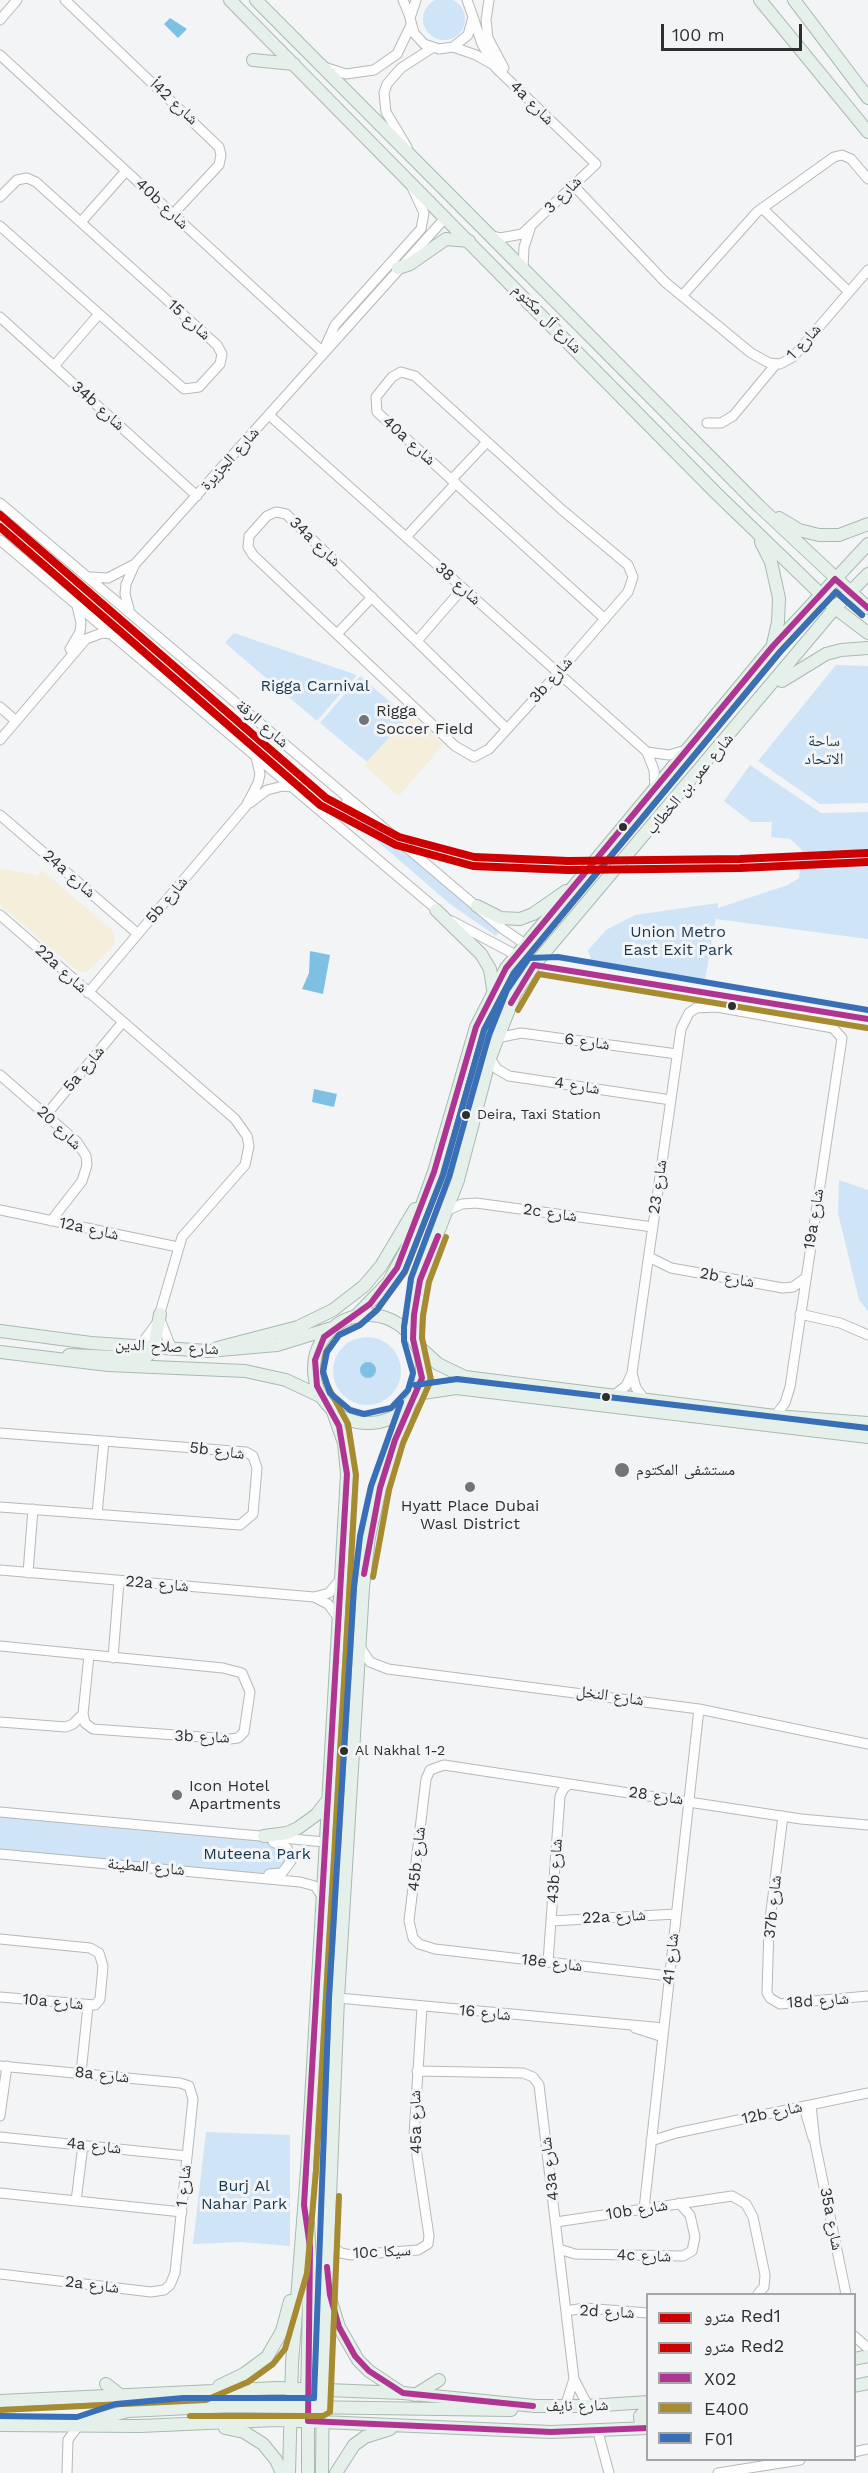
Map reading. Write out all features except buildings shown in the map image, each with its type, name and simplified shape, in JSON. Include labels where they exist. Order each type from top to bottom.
[{"type":"main road","name":"شارع آل مكتوم","points":[[230,0],[752,529],[835,608],[868,633]]},
{"type":"main road","name":"شارع آل مكتوم","points":[[256,0],[759,506],[868,608]]},
{"type":"main road","points":[[760,0],[868,132]]},
{"type":"main road","points":[[794,0],[868,98]]},
{"type":"main road","points":[[253,60],[294,64]]},
{"type":"main road","points":[[446,217],[452,207],[450,195]]},
{"type":"main road","points":[[398,268],[410,264],[446,239],[470,241]]},
{"type":"main road","points":[[759,506],[790,525],[819,535],[839,535],[868,524]]},
{"type":"main road","points":[[752,529],[767,553],[776,580],[778,622],[773,646]]},
{"type":"main road","name":"شارع عمر بن الخطاب","points":[[355,1317],[377,1296],[397,1268],[428,1187],[471,1044],[493,989],[516,955],[773,646],[868,544]]},
{"type":"main road","name":"شارع عمر بن الخطاب","points":[[415,1341],[414,1315],[420,1280],[459,1178],[490,1058],[515,994],[534,966],[767,692],[835,608],[868,574]]},
{"type":"main road","points":[[767,692],[819,657],[841,650],[868,648]]},
{"type":"main road","points":[[477,906],[501,918],[520,919],[573,888]]},
{"type":"main road","points":[[436,910],[481,954],[490,969],[493,989]]},
{"type":"main road","points":[[525,944],[545,953]]},
{"type":"main road","points":[[516,955],[534,966]]},
{"type":"main road","points":[[208,1351],[242,1339],[298,1327],[350,1299],[381,1266],[428,1187]]},
{"type":"main road","points":[[57,1360],[72,1355],[141,1358],[154,1348],[160,1314]]},
{"type":"main road","points":[[289,2473],[291,2388],[304,2205],[347,1467],[344,1443],[332,1409],[322,1397],[317,1386],[315,1360],[321,1342],[333,1328],[355,1317],[381,1317],[394,1321],[438,1364],[465,1377],[775,1416],[868,1423]]},
{"type":"main road","name":"شارع صلاح الدين","points":[[0,1331],[139,1347],[208,1351],[277,1345],[333,1328]]},
{"type":"main road","points":[[322,2473],[322,2388],[338,1998],[365,1562],[374,1512],[387,1464],[422,1373],[415,1341]]},
{"type":"main road","name":"شارع صلاح الدين","points":[[0,1352],[142,1368],[253,1372],[286,1380],[322,1397]]},
{"type":"main road","points":[[332,1409],[355,1420],[380,1422],[396,1416],[412,1399],[442,1388],[462,1388],[868,1437]]},
{"type":"main road","points":[[264,1836],[282,1835],[298,1828],[316,1815],[327,1800]]},
{"type":"main road","points":[[325,1842],[337,1854],[336,1910],[343,1925]]},
{"type":"main road","points":[[304,2205],[310,2247],[308,2473]]},
{"type":"main road","points":[[204,2391],[244,2374],[267,2357],[282,2331],[298,2271]]},
{"type":"main road","points":[[327,2279],[339,2327],[355,2356],[369,2371],[409,2394],[439,2380]]},
{"type":"main road","points":[[106,2384],[120,2395]]},
{"type":"main road","name":"شارع نايف","points":[[0,2401],[322,2388],[535,2406],[565,2407],[646,2402]]},
{"type":"main road","points":[[78,2426],[97,2418],[128,2411],[230,2406],[488,2412],[535,2406]]},
{"type":"main road","points":[[644,2428],[640,2415],[646,2410]]},
{"type":"main road","name":"شارع نايف","points":[[209,2425],[323,2421],[598,2432],[644,2428]]},
{"type":"main road","points":[[0,2425],[209,2425],[254,2437],[276,2460],[282,2473]]},
{"type":"main road","points":[[336,2473],[354,2445],[377,2432],[403,2426]]},
{"type":"street","points":[[0,20],[18,0]]},
{"type":"street","points":[[403,0],[418,39],[432,48]]},
{"type":"street","points":[[320,64],[346,74],[374,70],[397,54],[403,46],[416,0]]},
{"type":"street","points":[[489,0],[486,20],[491,46],[521,92]]},
{"type":"street","name":"شارع 42أ","points":[[71,2],[219,147],[221,155],[219,165],[173,214]]},
{"type":"street","points":[[417,162],[386,112],[384,93],[387,84],[401,68],[432,48],[453,47],[468,35],[472,6]]},
{"type":"street","name":"4a شارع","points":[[472,6],[482,44],[496,68]]},
{"type":"street","name":"4a شارع","points":[[453,47],[476,55],[496,68],[593,167]]},
{"type":"street","name":"40b شارع","points":[[0,55],[324,352]]},
{"type":"street","points":[[682,297],[762,208],[838,156],[850,159],[868,179]]},
{"type":"street","name":"شارع 3","points":[[490,235],[512,237],[531,227],[593,167]]},
{"type":"street","points":[[81,222],[126,171]]},
{"type":"street","name":"شارع 15","points":[[0,197],[17,180],[32,179],[217,345],[222,354],[220,364],[199,387],[184,388],[0,226]]},
{"type":"street","name":"شارع الجزيرة","points":[[324,352],[335,325],[421,229],[424,213],[412,191],[410,180]]},
{"type":"street","points":[[571,188],[682,297],[757,357],[776,364]]},
{"type":"street","points":[[762,208],[848,291]]},
{"type":"street","name":"شارع الجزيرة","points":[[90,578],[108,578],[135,564],[446,217]]},
{"type":"street","name":"شارع 3","points":[[523,268],[524,247],[531,227]]},
{"type":"street","name":"شارع 1","points":[[707,423],[721,423],[733,416],[776,364],[785,363],[793,357],[868,270]]},
{"type":"street","points":[[54,366],[99,314]]},
{"type":"street","name":"34b شارع","points":[[0,317],[197,496]]},
{"type":"street","name":"40a شارع","points":[[605,619],[377,412],[376,397],[392,377],[401,372],[411,373],[628,565],[633,577]]},
{"type":"street","name":"شارع 38","points":[[269,416],[647,752]]},
{"type":"street","points":[[406,537],[487,442]]},
{"type":"street","name":"شارع الرقة","points":[[0,503],[130,611],[347,798],[525,944]]},
{"type":"street","name":"34a شارع","points":[[455,746],[250,551],[249,536],[267,516],[276,512],[286,514],[507,729]]},
{"type":"street","name":"شارع الرقة","points":[[0,540],[436,910],[469,932],[516,955]]},
{"type":"street","name":"شارع الجزيرة","points":[[130,611],[125,594],[135,564]]},
{"type":"street","name":"3b شارع","points":[[455,746],[469,755],[480,756],[605,619],[628,592],[633,577]]},
{"type":"street","points":[[417,641],[463,588]]},
{"type":"street","points":[[337,634],[372,597]]},
{"type":"street","points":[[0,740],[76,641],[81,623],[77,605]]},
{"type":"street","points":[[0,730],[14,719],[86,639],[102,633],[112,634]]},
{"type":"street","points":[[0,707],[14,719]]},
{"type":"street","points":[[655,790],[654,770],[647,752],[669,755],[690,748]]},
{"type":"street","name":"5b شارع","points":[[246,806],[260,774],[255,756]]},
{"type":"street","name":"5b شارع","points":[[88,993],[246,806],[267,790],[283,786],[292,787]]},
{"type":"street","points":[[292,787],[310,789],[338,810],[346,807],[347,798]]},
{"type":"street","name":"24a شارع","points":[[0,815],[138,934]]},
{"type":"street","name":"22a شارع","points":[[0,915],[235,1119],[247,1136],[249,1146],[245,1165],[183,1234],[178,1247]]},
{"type":"street","name":"شارع 23","points":[[614,1395],[626,1386],[632,1372],[677,1054],[684,1020],[696,1008],[717,1007],[828,1026]]},
{"type":"street","name":"5a شارع","points":[[46,1115],[122,1023]]},
{"type":"street","name":"19a شارع","points":[[775,1416],[785,1402],[790,1387],[804,1278],[842,1047],[840,1034],[828,1026]]},
{"type":"street","name":"شارع 6","points":[[497,1038],[521,1033],[677,1054]]},
{"type":"street","name":"شارع 4","points":[[490,1058],[497,1069],[509,1076],[671,1100]]},
{"type":"street","name":"شارع 20","points":[[0,1075],[77,1142],[86,1156],[87,1165],[82,1181],[51,1221]]},
{"type":"street","name":"2c شارع","points":[[448,1210],[462,1204],[476,1203],[653,1227]]},
{"type":"street","name":"12a شارع","points":[[0,1210],[178,1247]]},
{"type":"street","points":[[139,1347],[152,1331],[160,1314],[178,1247]]},
{"type":"street","name":"2b شارع","points":[[649,1257],[670,1268],[783,1287],[793,1287],[804,1278]]},
{"type":"street","points":[[160,1314],[163,1332],[172,1350]]},
{"type":"street","points":[[800,1314],[840,1323],[868,1335]]},
{"type":"street","points":[[632,1372],[636,1388],[645,1400]]},
{"type":"street","name":"5b شارع","points":[[0,1433],[250,1454],[257,1463],[254,1509],[250,1519],[240,1525],[0,1507]]},
{"type":"street","points":[[97,1514],[104,1441]]},
{"type":"street","points":[[28,1573],[33,1509]]},
{"type":"street","name":"22a شارع","points":[[0,1570],[314,1597]]},
{"type":"street","points":[[113,1658],[119,1581]]},
{"type":"street","points":[[314,1597],[329,1593],[339,1581]]},
{"type":"street","points":[[314,1597],[328,1604],[337,1616]]},
{"type":"street","name":"3b شارع","points":[[0,1646],[223,1668],[242,1672],[249,1684],[250,1692],[244,1732],[238,1738],[98,1730],[89,1727],[83,1714]]},
{"type":"street","name":"شارع النخل","points":[[360,1647],[370,1662],[388,1669],[699,1709],[868,1744]]},
{"type":"street","points":[[0,1722],[66,1727],[73,1724],[83,1714],[89,1655]]},
{"type":"street","name":"شارع 41","points":[[644,2209],[699,1709]]},
{"type":"street","points":[[856,1742],[868,1732]]},
{"type":"street","name":"شارع 28","points":[[444,1765],[783,1816],[868,1826]]},
{"type":"street","name":"45b شارع","points":[[435,1949],[419,1944],[413,1938],[410,1921],[426,1779],[430,1770],[444,1765]]},
{"type":"street","name":"43b شارع","points":[[548,1962],[560,1796],[564,1788],[570,1784]]},
{"type":"street","points":[[0,1812],[325,1842]]},
{"type":"street","name":"37b شارع","points":[[770,1998],[767,1987],[769,1927],[783,1816]]},
{"type":"street","points":[[177,1870],[196,1867],[274,1874],[288,1868],[290,1853],[282,1844],[221,1832]]},
{"type":"street","name":"شارع المطينة","points":[[0,1854],[309,1883],[322,1896]]},
{"type":"street","name":"22a شارع","points":[[551,1921],[676,1914]]},
{"type":"street","name":"10a شارع","points":[[0,1939],[90,1948],[99,1953],[104,1966],[100,1999],[95,2005],[0,1997]]},
{"type":"street","name":"18e شارع","points":[[435,1949],[669,1976]]},
{"type":"street","name":"18d شارع","points":[[770,1998],[787,2004],[868,1996]]},
{"type":"street","name":"شارع 16","points":[[338,1998],[633,2027],[663,2033]]},
{"type":"street","points":[[81,2073],[88,2006]]},
{"type":"street","name":"45a شارع","points":[[422,2007],[414,2135],[429,2236]]},
{"type":"street","points":[[0,2116],[3,2066]]},
{"type":"street","name":"8a شارع","points":[[3,2066],[180,2083],[191,2090],[193,2099]]},
{"type":"street","name":"43a شارع","points":[[417,2071],[523,2073],[537,2080],[541,2091],[574,2379],[588,2406]]},
{"type":"street","name":"12b شارع","points":[[651,2141],[676,2133],[868,2093]]},
{"type":"street","name":"شارع 1","points":[[175,2273],[193,2099]]},
{"type":"street","name":"35a شارع","points":[[808,2106],[846,2293]]},
{"type":"street","name":"12b شارع","points":[[652,2127],[676,2133]]},
{"type":"street","name":"4a شارع","points":[[0,2137],[187,2156]]},
{"type":"street","points":[[76,2201],[82,2145]]},
{"type":"street","points":[[0,2193],[182,2212]]},
{"type":"street","name":"10b شارع","points":[[556,2222],[717,2197],[740,2199],[750,2210],[765,2275],[764,2287],[760,2293]]},
{"type":"street","points":[[679,2203],[690,2215],[698,2200]]},
{"type":"street","name":"4c شارع","points":[[559,2249],[575,2254],[683,2256],[692,2251],[695,2242],[690,2215]]},
{"type":"street","name":"10c سيكا","points":[[328,2244],[341,2253],[351,2254],[418,2250],[425,2247],[429,2236]]},
{"type":"street","name":"2a شارع","points":[[0,2274],[151,2292],[164,2290],[175,2273]]},
{"type":"street","name":"2d شارع","points":[[566,2311],[584,2308],[646,2313]]},
{"type":"street","points":[[856,2337],[868,2348]]},
{"type":"street","name":"43a شارع","points":[[565,2407],[574,2379]]},
{"type":"street","points":[[48,2425],[60,2433],[67,2445]]},
{"type":"street","points":[[67,2473],[67,2445],[70,2434],[78,2426]]},
{"type":"street","points":[[598,2432],[609,2473]]},
{"type":"street","points":[[718,2473],[794,2461]]},
{"type":"green space","points":[[436,-1],[452,-1],[464,11],[464,27],[452,39],[436,39],[424,27],[424,11]]},
{"type":"green space","name":"Rigga Carnival","points":[[234,633],[357,675],[317,721],[225,643]]},
{"type":"green space","name":"ساحة الاتحاد","points":[[836,665],[868,666],[868,803],[820,804],[758,761]]},
{"type":"green space","name":"Rigga Soccer Field","points":[[360,676],[408,717],[367,762],[320,723]]},
{"type":"green space","name":"Union Metro East Exit Park","points":[[750,765],[821,813],[868,812],[868,939],[716,919],[716,917],[705,980],[591,960],[588,950],[606,930],[635,915],[718,903],[718,908],[788,885],[799,878],[802,850],[790,839],[771,837],[772,822],[751,822],[724,801]]},
{"type":"green space","points":[[361,813],[500,931],[496,936],[450,904],[354,821]]},
{"type":"green space","points":[[839,1180],[868,1190],[868,1311],[859,1300],[838,1213]]},
{"type":"green space","points":[[360,1337],[374,1337],[386,1342],[396,1352],[401,1371],[396,1390],[386,1400],[374,1405],[360,1405],[348,1400],[338,1390],[333,1378],[333,1364],[338,1352],[348,1342]]},
{"type":"green space","name":"Muteena Park","points":[[0,1812],[290,1838],[286,1876],[0,1850]]},
{"type":"green space","name":"Burj Al Nahar Park","points":[[206,2132],[290,2135],[290,2246],[241,2242],[193,2244]]},
{"type":"sand","points":[[411,714],[444,744],[399,796],[364,766]]},
{"type":"sand","points":[[0,868],[37,876],[42,870],[112,930],[115,938],[114,945],[88,971],[79,972],[0,905]]},
{"type":"water","points":[[170,18],[187,29],[178,38],[164,24]]},
{"type":"water","points":[[310,951],[330,955],[323,994],[302,989],[309,973]]},
{"type":"water","points":[[314,1089],[337,1094],[334,1107],[312,1102]]},
{"type":"water","points":[[368,1362],[376,1370],[368,1378],[360,1370]]},
{"type":"metro line","name":"Red1","points":[[0,515],[326,798],[399,837],[474,857],[568,861],[740,859],[868,853]]},
{"type":"metro line","name":"Red2","points":[[0,527],[320,805],[396,845],[473,866],[568,870],[740,868],[868,862]]},
{"type":"transit line","name":"X02","points":[[646,2428],[551,2432],[308,2421],[310,2247],[304,2205],[347,1474],[339,1426],[317,1386],[315,1360],[324,1337],[370,1304],[397,1268],[434,1172],[476,1027],[506,968],[773,646],[835,579],[868,608]]},
{"type":"transit line","name":"E400","points":[[0,2410],[206,2400],[248,2382],[273,2364],[285,2349],[307,2273],[316,2171],[356,1475],[348,1424],[326,1383],[323,1371],[326,1352],[339,1335],[360,1325],[377,1310],[405,1272],[443,1175],[484,1030],[514,973],[780,652],[836,592],[862,615]]},
{"type":"transit line","name":"F01","points":[[862,615],[836,592],[780,652],[514,973],[484,1030],[443,1175],[405,1271],[377,1310],[360,1325],[339,1335],[327,1352],[323,1372],[330,1393],[350,1410],[364,1414],[391,1408],[408,1390],[413,1373],[404,1341],[404,1327],[411,1278],[449,1177],[489,1035],[507,990],[529,958],[558,957],[868,1010]]},
{"type":"transit line","name":"X02","points":[[511,1003],[534,965],[868,1019]]},
{"type":"transit line","name":"E400","points":[[518,1010],[539,974],[867,1028]]},
{"type":"transit line","name":"X02","points":[[364,1574],[380,1488],[395,1440],[422,1378],[413,1339],[414,1315],[420,1280],[438,1236]]},
{"type":"transit line","name":"E400","points":[[373,1577],[389,1490],[403,1443],[431,1380],[422,1338],[423,1316],[429,1282],[446,1237]]},
{"type":"transit line","name":"F01","points":[[415,1385],[457,1379],[868,1428]]},
{"type":"transit line","name":"F01","points":[[0,2416],[77,2417],[116,2404],[183,2398],[314,2398],[329,1997],[354,1587],[360,1536],[371,1486],[401,1402]]},
{"type":"transit line","name":"E400","points":[[190,2416],[323,2416],[330,2412],[339,2196]]},
{"type":"transit line","name":"X02","points":[[327,2267],[330,2295],[339,2327],[355,2356],[369,2371],[403,2393],[533,2406]]},
{"type":"place","name":"Rigga Soccer Field","points":[[364,720]]},
{"type":"place","name":"Deira, Taxi Station","points":[[466,1115]]},
{"type":"place","name":"مستشفى المكتوم","points":[[622,1470]]},
{"type":"place","name":"Hyatt Place Dubai Wasl District","points":[[470,1487]]},
{"type":"place","name":"Al Nakhal 1-2","points":[[344,1751]]},
{"type":"place","name":"Icon Hotel Apartments","points":[[177,1795]]}]
